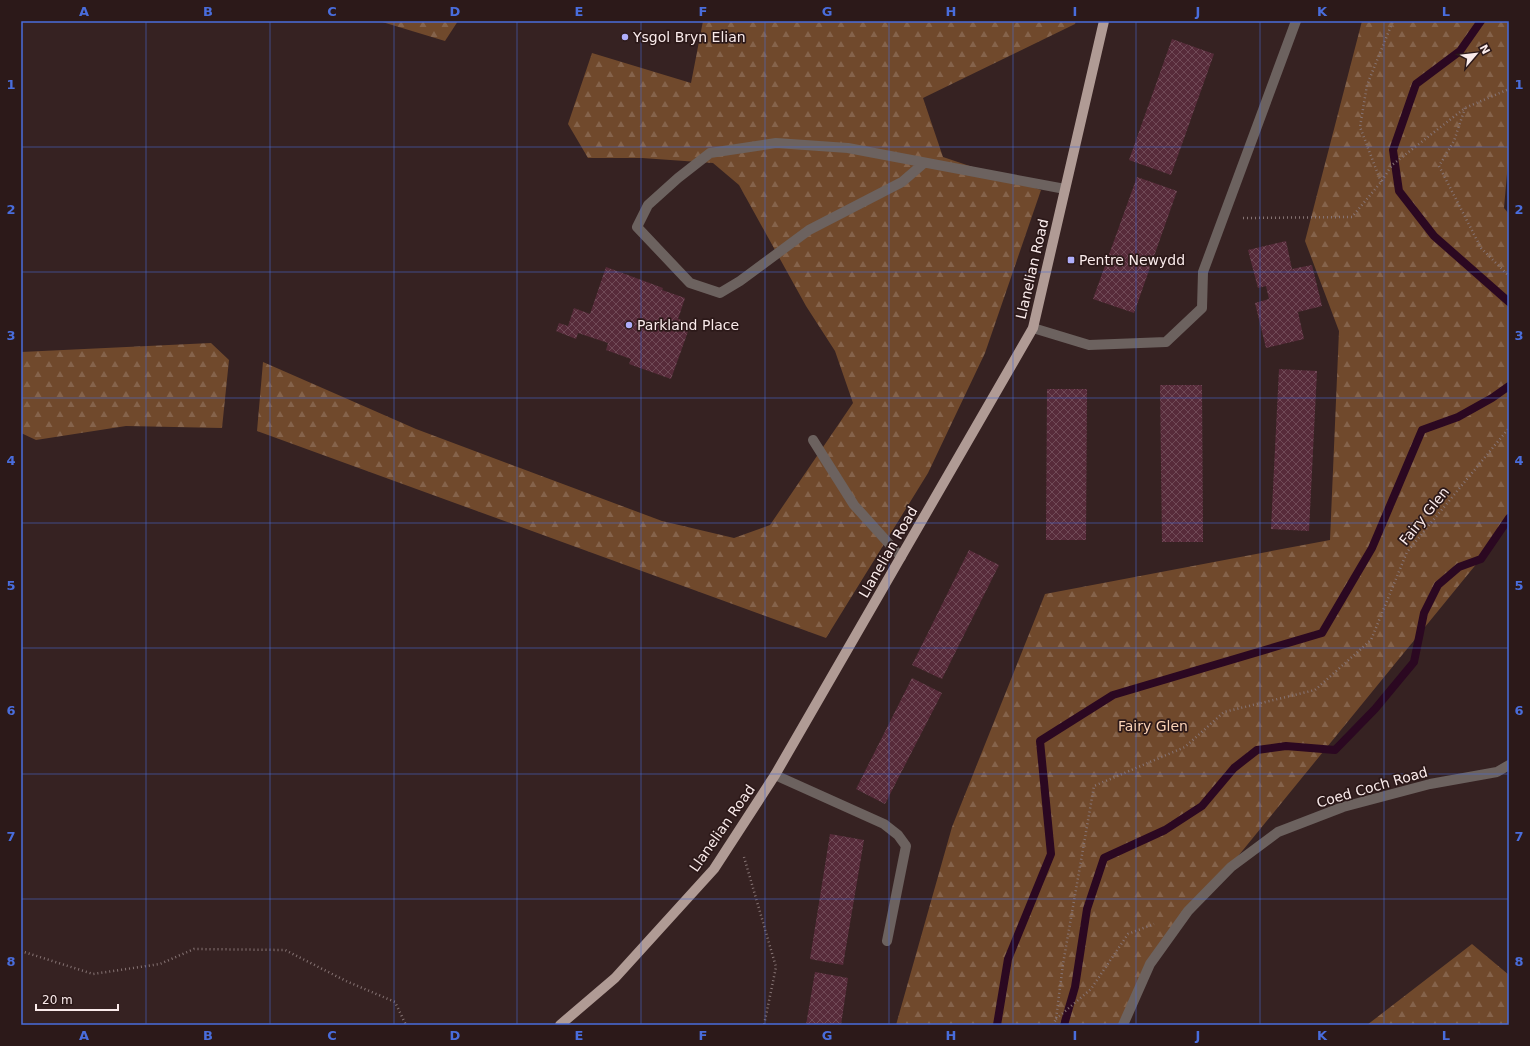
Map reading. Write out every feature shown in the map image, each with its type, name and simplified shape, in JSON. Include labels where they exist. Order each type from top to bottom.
[{"type":"main road","name":"Llanelian Road","points":[[560,1025],[615,978],[714,869],[775,775],[1033,328],[1104,21]]},
{"type":"street","points":[[1033,328],[1090,345],[1166,342],[1202,308],[1203,272],[1296,21]]},
{"type":"street","points":[[924,163],[902,182],[809,230],[740,281],[720,293],[690,283],[637,227],[648,205],[710,153],[776,143],[848,148],[1065,189]]},
{"type":"street","points":[[813,440],[854,505],[901,557]]},
{"type":"street","name":"Coed Coch Road","points":[[1123,1025],[1150,964],[1188,911],[1231,867],[1278,832],[1343,806],[1430,784],[1497,772],[1509,765]]},
{"type":"street","points":[[775,775],[884,824],[898,835],[906,846],[887,941]]},
{"type":"path","points":[[1381,182],[1360,127],[1367,85],[1393,21]]},
{"type":"path","points":[[1223,218],[1352,217],[1381,182],[1392,165],[1465,108],[1509,89]]},
{"type":"path","points":[[1465,108],[1454,141],[1439,166],[1481,248],[1509,276]]},
{"type":"path","name":"Fairy Glen","points":[[1053,1025],[1057,1019],[1063,964],[1094,786],[1185,747],[1224,712],[1315,690],[1371,640],[1407,552],[1509,428]]},
{"type":"path","points":[[737,833],[776,966],[764,1025]]},
{"type":"path","points":[[1057,1019],[1091,989],[1128,934],[1155,924]]},
{"type":"path","points":[[21,951],[93,974],[160,964],[194,949],[285,950],[346,981],[395,1002],[406,1025]]},
{"type":"green space","points":[[379,21],[458,21],[445,41]]},
{"type":"green space","points":[[703,21],[1076,21],[1075,24],[923,98],[943,157],[1041,190],[985,353],[928,473],[826,638],[257,431],[263,362],[416,429],[662,521],[734,538],[770,525],[853,403],[835,351],[806,306],[739,185],[713,163],[642,158],[588,158],[568,124],[592,53],[691,83]]},
{"type":"green space","name":"Fairy Glen","points":[[1362,21],[1509,21],[1509,151],[1504,208],[1509,214],[1509,524],[1150,964],[1123,1025],[896,1025],[952,827],[1045,594],[1330,540],[1339,331],[1305,241]]},
{"type":"green space","points":[[211,343],[229,360],[222,428],[126,426],[36,440],[21,433],[21,352]]},
{"type":"green space","points":[[1472,944],[1509,975],[1509,1025],[1367,1025]]},
{"type":"building","points":[[1172,39],[1214,54],[1171,175],[1129,160]]},
{"type":"building","points":[[1137,177],[1177,191],[1134,313],[1093,299]]},
{"type":"building","points":[[1286,241],[1292,269],[1312,265],[1322,306],[1298,312],[1304,339],[1266,348],[1255,303],[1269,299],[1266,286],[1258,288],[1248,250]]},
{"type":"building","name":"Parkland Place","points":[[606,267],[663,288],[662,290],[685,298],[678,319],[691,323],[671,379],[629,364],[631,359],[606,350],[608,343],[578,333],[576,339],[556,331],[559,323],[568,326],[574,308],[590,314]]},
{"type":"building","points":[[1279,369],[1317,371],[1309,531],[1271,529]]},
{"type":"building","points":[[1160,385],[1202,385],[1203,542],[1162,542]]},
{"type":"building","points":[[1047,389],[1087,389],[1086,540],[1046,540]]},
{"type":"building","points":[[969,550],[999,565],[942,679],[912,665]]},
{"type":"building","points":[[912,678],[942,693],[885,804],[856,789]]},
{"type":"building","points":[[830,834],[864,840],[843,965],[810,959]]},
{"type":"building","points":[[815,972],[848,978],[841,1025],[806,1025]]},
{"type":"waterway","points":[[1481,21],[1460,51],[1416,84],[1393,150],[1399,191],[1434,236],[1509,302]]},
{"type":"waterway","points":[[997,1025],[1008,959],[1051,854],[1040,741],[1113,695],[1322,633],[1372,548],[1422,430],[1458,417],[1492,398],[1509,386]]},
{"type":"waterway","points":[[1064,1025],[1075,987],[1087,909],[1104,858],[1165,830],[1202,806],[1234,768],[1257,750],[1286,746],[1335,750],[1375,709],[1414,662],[1424,613],[1438,585],[1459,567],[1481,559],[1509,518]]},
{"type":"place","name":"Ysgol Bryn Elian","points":[[625,37]]},
{"type":"place","name":"Pentre Newydd","points":[[1071,260]]},
{"type":"place","name":"Parkland Place","points":[[629,325]]}]
